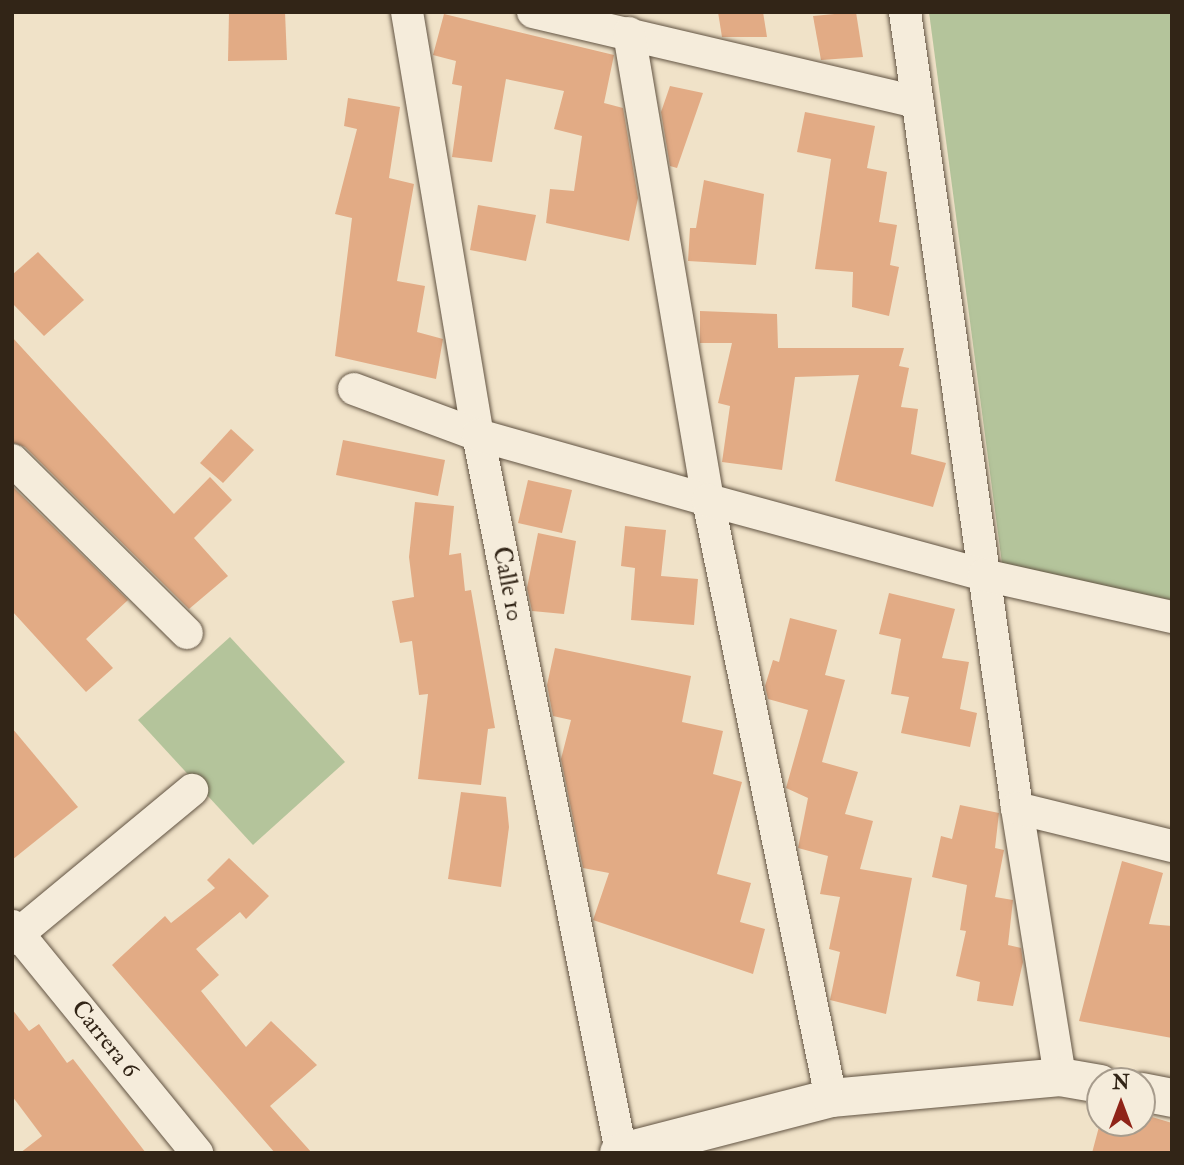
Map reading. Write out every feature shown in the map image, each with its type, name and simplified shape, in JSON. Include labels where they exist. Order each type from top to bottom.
[{"type":"street","name":"Calle 10","points":[[407,12],[478,435],[620,1152]]},
{"type":"street","points":[[533,12],[918,102]]},
{"type":"street","points":[[905,12],[1017,808],[1060,1077]]},
{"type":"street","points":[[629,33],[708,500],[831,1098]]},
{"type":"street","points":[[354,389],[478,435],[708,500],[984,575],[1172,617]]},
{"type":"street","points":[[12,460],[187,633]]},
{"type":"street","points":[[14,933],[192,790]]},
{"type":"street","points":[[1017,808],[1172,846]]},
{"type":"street","name":"Carrera 6","points":[[14,933],[197,1153]]},
{"type":"street","points":[[620,1152],[831,1098],[1060,1077],[1086,1082]]},
{"type":"green space","points":[[929,12],[1172,12],[1172,600],[1003,571]]},
{"type":"green space","points":[[230,637],[345,762],[253,845],[138,720]]},
{"type":"building","points":[[229,12],[285,12],[287,60],[228,61]]},
{"type":"building","points":[[718,12],[763,12],[767,37],[722,37]]},
{"type":"building","points":[[856,12],[863,57],[821,60],[813,16]]},
{"type":"building","points":[[444,14],[614,55],[604,103],[623,108],[638,198],[629,241],[546,223],[550,189],[574,191],[582,136],[554,129],[564,91],[506,79],[492,162],[452,157],[462,86],[452,84],[456,61],[433,55]]},
{"type":"building","points":[[670,86],[703,93],[677,168],[670,166],[661,112]]},
{"type":"building","points":[[348,98],[400,107],[389,178],[414,184],[397,281],[425,286],[417,332],[443,339],[436,379],[335,356],[352,218],[335,214],[357,129],[344,126]]},
{"type":"building","points":[[805,112],[875,126],[867,168],[887,172],[879,222],[897,225],[890,265],[899,267],[889,316],[852,307],[853,272],[815,269],[831,159],[797,152]]},
{"type":"building","points":[[704,180],[764,194],[756,265],[688,261],[690,228],[696,228]]},
{"type":"building","points":[[478,205],[536,215],[526,261],[470,250]]},
{"type":"building","points":[[38,252],[84,300],[44,336],[12,303],[12,275]]},
{"type":"building","points":[[700,311],[777,314],[778,348],[904,348],[899,366],[909,368],[901,407],[918,409],[911,454],[946,463],[933,507],[835,481],[859,375],[795,377],[782,470],[722,462],[730,406],[718,403],[732,343],[700,343]]},
{"type":"building","points":[[12,337],[174,514],[210,477],[232,500],[194,538],[228,576],[189,609],[25,447],[12,442]]},
{"type":"building","points":[[231,429],[254,450],[223,483],[200,463]]},
{"type":"building","points":[[343,440],[445,460],[438,496],[336,475]]},
{"type":"building","points":[[528,480],[572,490],[562,533],[518,523]]},
{"type":"building","points":[[12,486],[128,600],[86,639],[113,668],[86,692],[12,611]]},
{"type":"building","points":[[415,502],[454,506],[449,555],[461,553],[465,591],[471,590],[495,728],[488,729],[481,785],[418,779],[428,694],[419,695],[412,641],[400,643],[392,601],[414,597],[409,557]]},
{"type":"building","points":[[625,526],[666,530],[661,576],[698,579],[694,625],[631,620],[635,568],[621,566]]},
{"type":"building","points":[[538,533],[576,541],[564,614],[532,611],[527,588]]},
{"type":"building","points":[[889,593],[955,609],[942,658],[969,662],[960,709],[977,713],[970,747],[901,733],[909,697],[891,694],[901,639],[879,634]]},
{"type":"building","points":[[790,618],[837,630],[825,675],[845,680],[822,762],[858,772],[845,814],[873,821],[860,869],[912,878],[886,1014],[830,1000],[840,952],[829,949],[840,897],[820,894],[828,856],[798,848],[808,798],[786,788],[808,710],[768,699],[765,686],[773,660],[779,662]]},
{"type":"building","points":[[555,648],[691,676],[682,722],[723,731],[713,774],[742,782],[717,874],[751,883],[740,922],[765,929],[753,974],[593,920],[609,873],[583,868],[561,759],[571,720],[553,716],[547,685]]},
{"type":"building","points":[[12,728],[78,807],[12,860]]},
{"type":"building","points":[[461,792],[506,797],[509,827],[501,887],[448,879]]},
{"type":"building","points":[[960,805],[999,813],[995,848],[1004,850],[995,897],[1013,900],[1008,945],[1021,948],[1023,962],[1013,1006],[977,1001],[980,982],[956,976],[966,931],[960,930],[967,885],[932,877],[941,836],[952,839]]},
{"type":"building","points":[[229,858],[269,896],[246,919],[240,912],[196,949],[219,975],[201,991],[246,1047],[271,1021],[317,1065],[270,1106],[312,1153],[275,1153],[112,965],[165,916],[171,923],[215,888],[207,880]]},
{"type":"building","points":[[1122,861],[1163,873],[1149,924],[1172,926],[1172,1038],[1079,1021]]},
{"type":"building","points":[[12,1009],[29,1031],[39,1024],[67,1063],[73,1059],[146,1153],[20,1153],[42,1136],[12,1096]]},
{"type":"building","points":[[1156,1118],[1172,1123],[1172,1153],[1092,1153],[1096,1137],[1156,1137]]}]
